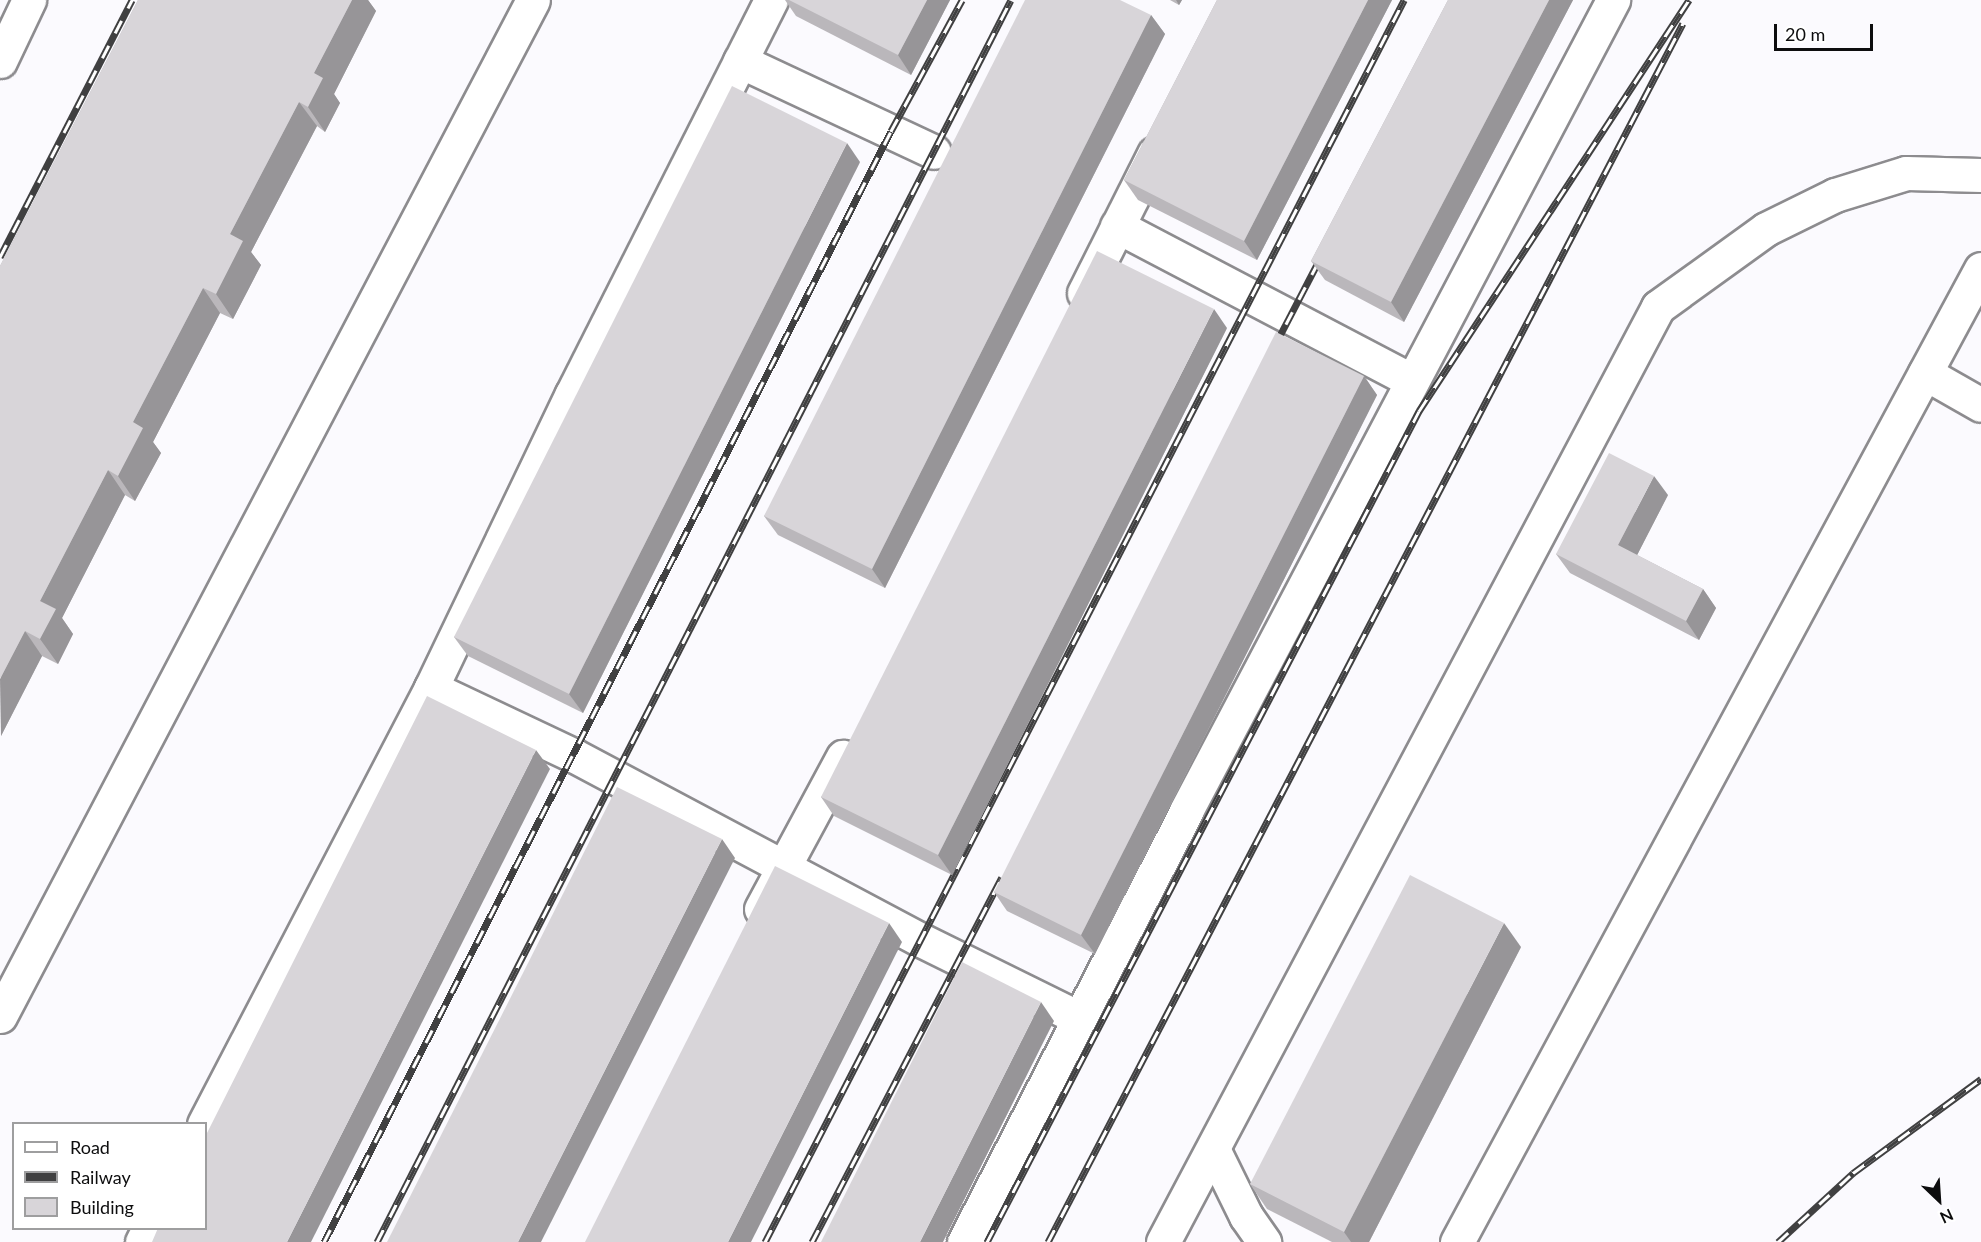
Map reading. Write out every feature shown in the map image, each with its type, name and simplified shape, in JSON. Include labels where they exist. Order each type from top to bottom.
[{"type":"lane","points":[[0,61],[29,0]]},
{"type":"lane","points":[[0,1017],[533,0]]},
{"type":"lane","points":[[205,1122],[431,688],[572,394],[771,0]]},
{"type":"lane","points":[[964,1242],[1079,1018],[1613,0]]},
{"type":"lane","points":[[740,61],[934,152]]},
{"type":"lane","points":[[1070,319],[1170,123]]},
{"type":"lane","points":[[1163,1242],[1658,307],[1766,229],[1835,195],[1906,173],[1981,175]]},
{"type":"lane","points":[[1118,226],[1412,381]]},
{"type":"lane","points":[[1457,1242],[1981,269]]},
{"type":"lane","points":[[1925,373],[1981,405]]},
{"type":"lane","points":[[431,688],[573,755],[782,867],[1079,1018]]},
{"type":"lane","points":[[745,940],[856,732]]},
{"type":"lane","points":[[1213,1149],[1246,1216],[1264,1242]]},
{"type":"building","points":[[138,0],[352,0],[314,73],[323,78],[308,107],[299,102],[230,234],[243,241],[216,294],[203,288],[133,422],[143,428],[118,476],[108,470],[40,601],[56,609],[40,639],[25,631],[0,679],[0,266]]},
{"type":"building","points":[[789,0],[927,0],[898,55]]},
{"type":"building","points":[[1025,0],[1120,0],[1151,15],[872,569],[764,516]]},
{"type":"building","points":[[1217,0],[1368,0],[1244,241],[1124,180]]},
{"type":"building","points":[[1448,0],[1549,0],[1391,302],[1311,261]]},
{"type":"building","points":[[732,86],[847,143],[569,694],[454,637]]},
{"type":"building","points":[[1097,251],[1214,309],[938,855],[821,797]]},
{"type":"building","points":[[1276,332],[1364,376],[1081,935],[994,892]]},
{"type":"building","points":[[1609,453],[1654,476],[1618,545],[1703,589],[1686,621],[1556,554]]},
{"type":"building","points":[[427,696],[536,750],[287,1242],[152,1242],[157,1230],[207,1230],[207,1133]]},
{"type":"building","points":[[617,787],[722,839],[518,1242],[387,1242]]},
{"type":"building","points":[[775,866],[889,923],[728,1242],[585,1242]]},
{"type":"building","points":[[1410,875],[1504,923],[1344,1232],[1250,1184]]},
{"type":"building","points":[[962,962],[1041,1002],[920,1242],[821,1242]]},
{"type":"railway","points":[[0,257],[132,0]]},
{"type":"railway","points":[[324,1242],[891,131],[962,0]]},
{"type":"railway","points":[[377,1242],[1011,0]]},
{"type":"railway","points":[[765,1242],[1404,0]]},
{"type":"railway","points":[[987,1242],[1419,411],[1689,0]]},
{"type":"railway","points":[[1048,1242],[1683,23]]},
{"type":"railway","points":[[1273,349],[1323,253]]},
{"type":"railway","points":[[812,1242],[1002,877]]},
{"type":"railway","points":[[1778,1242],[1853,1173],[1981,1079]]}]
